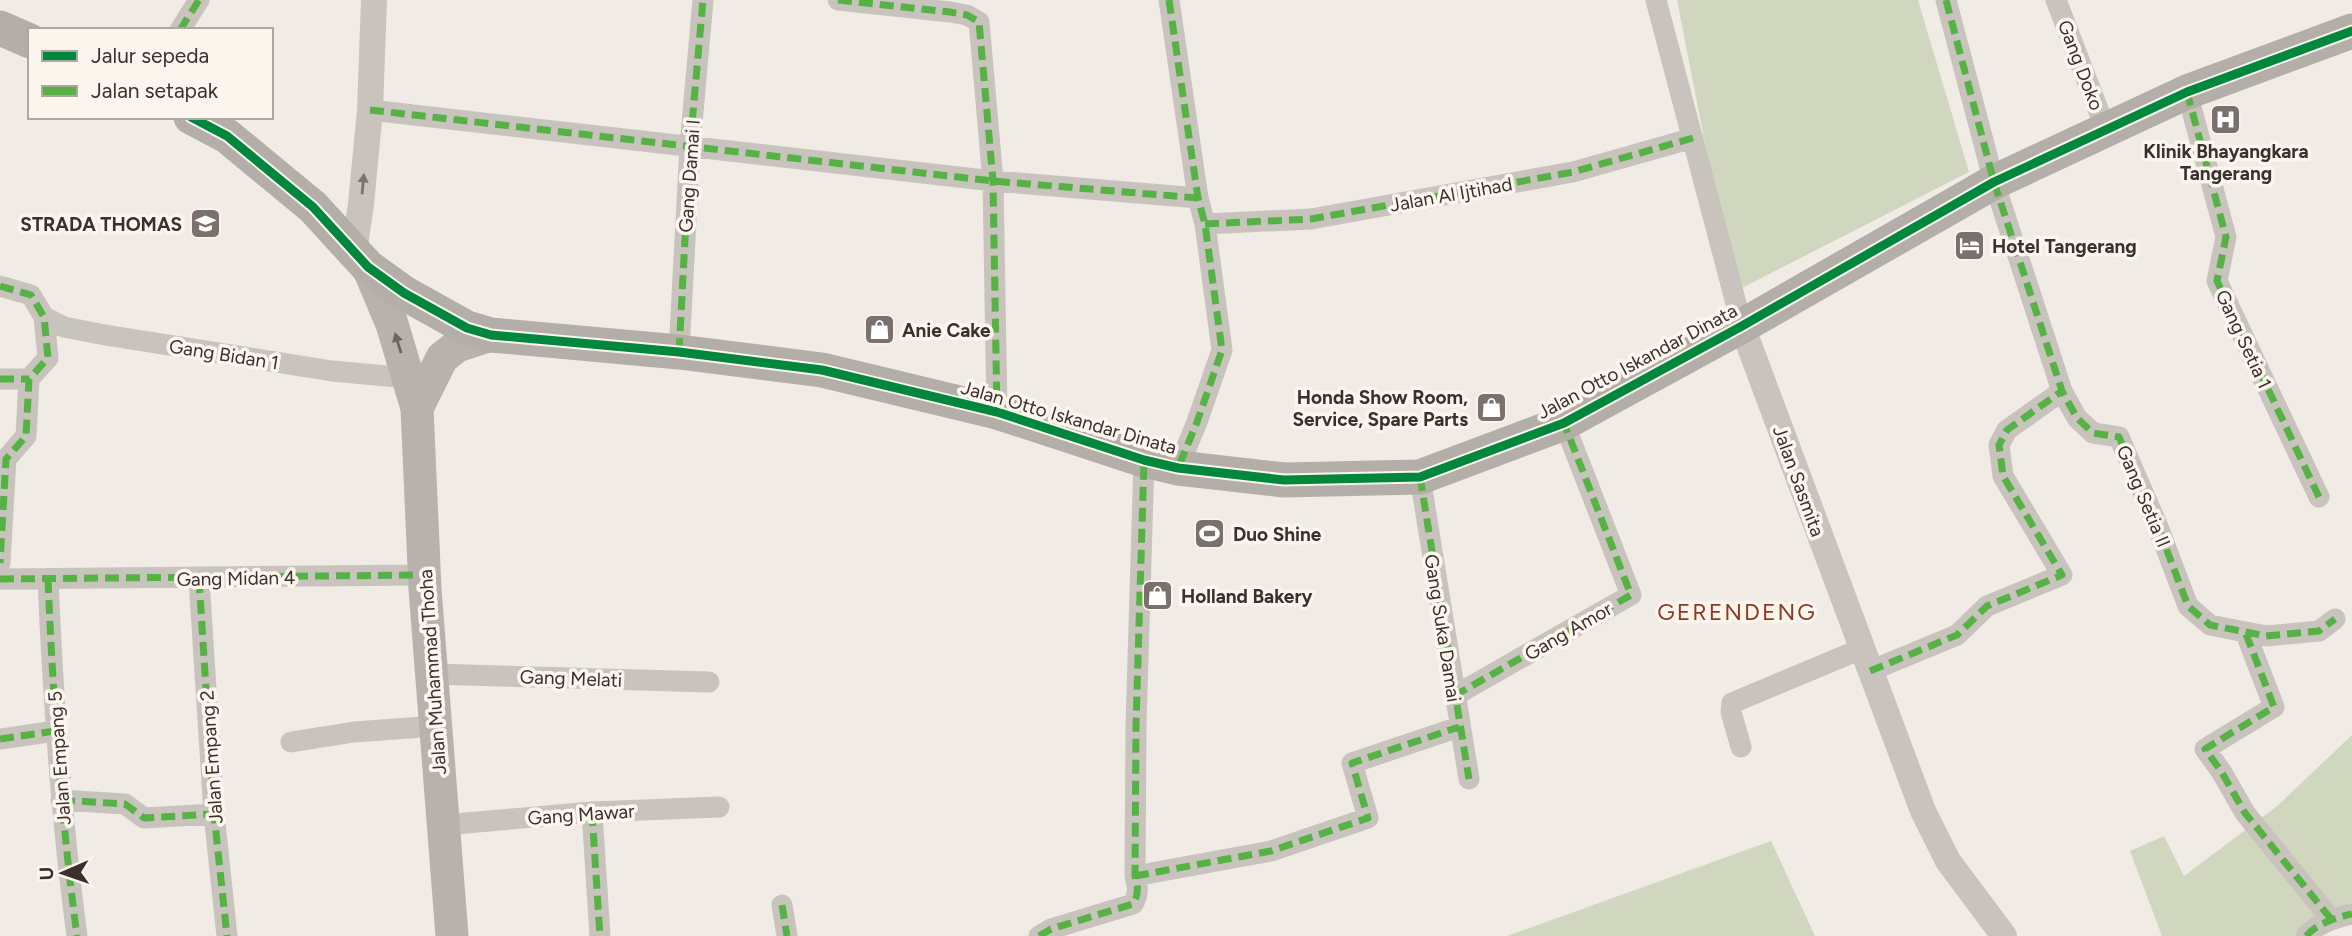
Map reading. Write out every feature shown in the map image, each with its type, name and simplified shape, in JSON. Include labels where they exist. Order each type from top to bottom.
[{"type":"highway","points":[[0,28],[28,40]]},
{"type":"highway","name":"Jalan Otto Iskandar Dinata","points":[[195,119],[227,136],[313,207],[361,260],[404,293],[467,328],[491,335],[679,352],[822,370],[997,412],[1144,460],[1178,468],[1284,480],[1419,477],[1564,423],[1742,326],[1994,182],[2187,92],[2352,31]]},
{"type":"main road","name":"Jalan Muhammad Thoha","points":[[361,260],[384,303],[413,393],[452,936]]},
{"type":"main road","name":"Jalan Muhammad Thoha","points":[[413,393],[442,358],[457,346],[491,335]]},
{"type":"street","points":[[181,28],[200,0]]},
{"type":"street","points":[[361,260],[374,0]]},
{"type":"street","name":"Gang Damai I","points":[[679,352],[690,146],[703,0]]},
{"type":"street","points":[[838,0],[950,12],[967,15],[979,22],[993,181],[997,412]]},
{"type":"street","points":[[1169,0],[1222,350],[1178,468]]},
{"type":"street","name":"Jalan Sasmita","points":[[1656,0],[1742,326],[1866,660],[1923,811],[1948,861],[2004,936]]},
{"type":"street","name":"Gang Setia II","points":[[1946,0],[1994,182],[2062,391],[2077,418],[2093,433],[2119,437],[2188,606],[2210,625],[2266,636],[2319,632],[2335,619]]},
{"type":"street","name":"Gang Doko","points":[[2056,0],[2106,130]]},
{"type":"street","name":"Gang Setia 1","points":[[2187,92],[2226,237],[2217,281],[2319,496]]},
{"type":"street","points":[[370,110],[993,181],[1198,198]]},
{"type":"street","name":"Jalan Al Ijtihad","points":[[1205,224],[1311,219],[1573,172],[1693,138]]},
{"type":"street","points":[[0,286],[31,295],[44,317],[48,358],[29,379],[26,436],[6,459],[0,564]]},
{"type":"street","name":"Gang Bidan 1","points":[[44,317],[64,327],[332,371],[413,393]]},
{"type":"street","points":[[0,379],[29,379]]},
{"type":"street","points":[[1741,747],[1731,712],[1732,703],[1866,660],[1957,635],[1987,606],[2062,575],[2003,476],[1999,445],[2007,430],[2062,391]]},
{"type":"street","name":"Gang Amor","points":[[1454,696],[1631,595],[1564,423]]},
{"type":"street","points":[[1039,936],[1051,929],[1133,904],[1138,897],[1135,876],[1136,725],[1144,460]]},
{"type":"street","name":"Gang Suka Damai","points":[[1419,477],[1469,779]]},
{"type":"street","name":"Gang Midan 4","points":[[0,579],[425,575]]},
{"type":"street","name":"Jalan Empang 5","points":[[48,579],[55,731],[77,936]]},
{"type":"street","name":"Jalan Empang 2","points":[[199,579],[215,814],[227,936]]},
{"type":"street","points":[[2246,634],[2274,707],[2205,749],[2245,813],[2342,916],[2306,936]]},
{"type":"street","name":"Gang Melati","points":[[432,674],[709,682]]},
{"type":"street","points":[[291,742],[354,732],[437,726]]},
{"type":"street","points":[[1135,876],[1271,851],[1368,818],[1352,763],[1459,727]]},
{"type":"street","points":[[0,739],[55,731]]},
{"type":"street","points":[[61,800],[125,804],[144,818],[215,814]]},
{"type":"street","name":"Gang Mawar","points":[[443,825],[592,813],[719,807]]},
{"type":"street","points":[[592,813],[600,936]]},
{"type":"street","points":[[782,905],[787,936]]},
{"type":"green space","points":[[1677,0],[1918,0],[1969,172],[1734,292]]},
{"type":"green space","points":[[2352,735],[2352,902],[2315,936],[2162,936],[2130,851],[2164,836],[2184,876],[2276,807]]},
{"type":"green space","points":[[1771,841],[1815,936],[1507,936]]},
{"type":"marked path","points":[[181,28],[199,0]]},
{"type":"marked path","points":[[679,352],[690,146],[703,0]]},
{"type":"marked path","points":[[838,0],[950,12],[967,15],[979,22],[993,181],[997,412]]},
{"type":"marked path","points":[[1169,0],[1222,350],[1178,468]]},
{"type":"marked path","points":[[1946,0],[1994,182],[2062,391],[2077,418],[2093,433],[2119,437],[2188,606],[2210,625],[2266,636],[2319,631],[2335,619]]},
{"type":"marked path","points":[[2187,92],[2226,237],[2217,281],[2319,497]]},
{"type":"marked path","points":[[370,110],[993,181],[1198,198]]},
{"type":"marked path","points":[[1205,224],[1311,219],[1573,172],[1693,138]]},
{"type":"marked path","points":[[0,286],[31,295],[44,317],[48,358],[29,379],[26,436],[6,459],[0,563]]},
{"type":"marked path","points":[[0,379],[29,379]]},
{"type":"marked path","points":[[1870,671],[1957,635],[1987,606],[2062,575],[2003,476],[1999,445],[2007,430],[2062,391]]},
{"type":"marked path","points":[[1454,696],[1631,595],[1564,423]]},
{"type":"marked path","points":[[1039,936],[1051,929],[1133,904],[1137,894],[1136,725],[1144,460]]},
{"type":"marked path","points":[[1420,477],[1469,779]]},
{"type":"marked path","points":[[0,579],[425,575]]},
{"type":"marked path","points":[[48,579],[58,758],[77,936]]},
{"type":"marked path","points":[[199,579],[214,814],[227,936]]},
{"type":"marked path","points":[[2246,634],[2274,707],[2205,749],[2245,813],[2331,919]]},
{"type":"marked path","points":[[1135,876],[1271,851],[1368,818],[1352,763],[1459,727]]},
{"type":"marked path","points":[[0,739],[55,731]]},
{"type":"marked path","points":[[61,800],[125,804],[144,818],[214,814]]},
{"type":"marked path","points":[[592,812],[600,936]]},
{"type":"marked path","points":[[782,905],[787,936]]},
{"type":"marked path","points":[[2306,936],[2321,924],[2352,914]]},
{"type":"cycle path","points":[[195,119],[227,136],[313,207],[368,267],[404,293],[467,328],[491,335],[679,352],[822,370],[997,412],[1144,460],[1178,468],[1284,480],[1420,477],[1564,423],[1742,326],[1994,182],[2187,92],[2352,31]]},
{"type":"place","name":"Klinik Bhayangkara Tangerang","points":[[2226,120]]},
{"type":"place","name":"STRADA THOMAS","points":[[205,224]]},
{"type":"place","name":"Hotel Tangerang","points":[[1969,246]]},
{"type":"place","name":"Anie Cake","points":[[879,330]]},
{"type":"place","name":"Honda Show Room, Service, Spare Parts","points":[[1491,408]]},
{"type":"place","name":"Duo Shine","points":[[1210,534]]},
{"type":"place","name":"Holland Bakery","points":[[1158,596]]},
{"type":"district","name":"GERENDENG","points":[[1737,612]]}]
